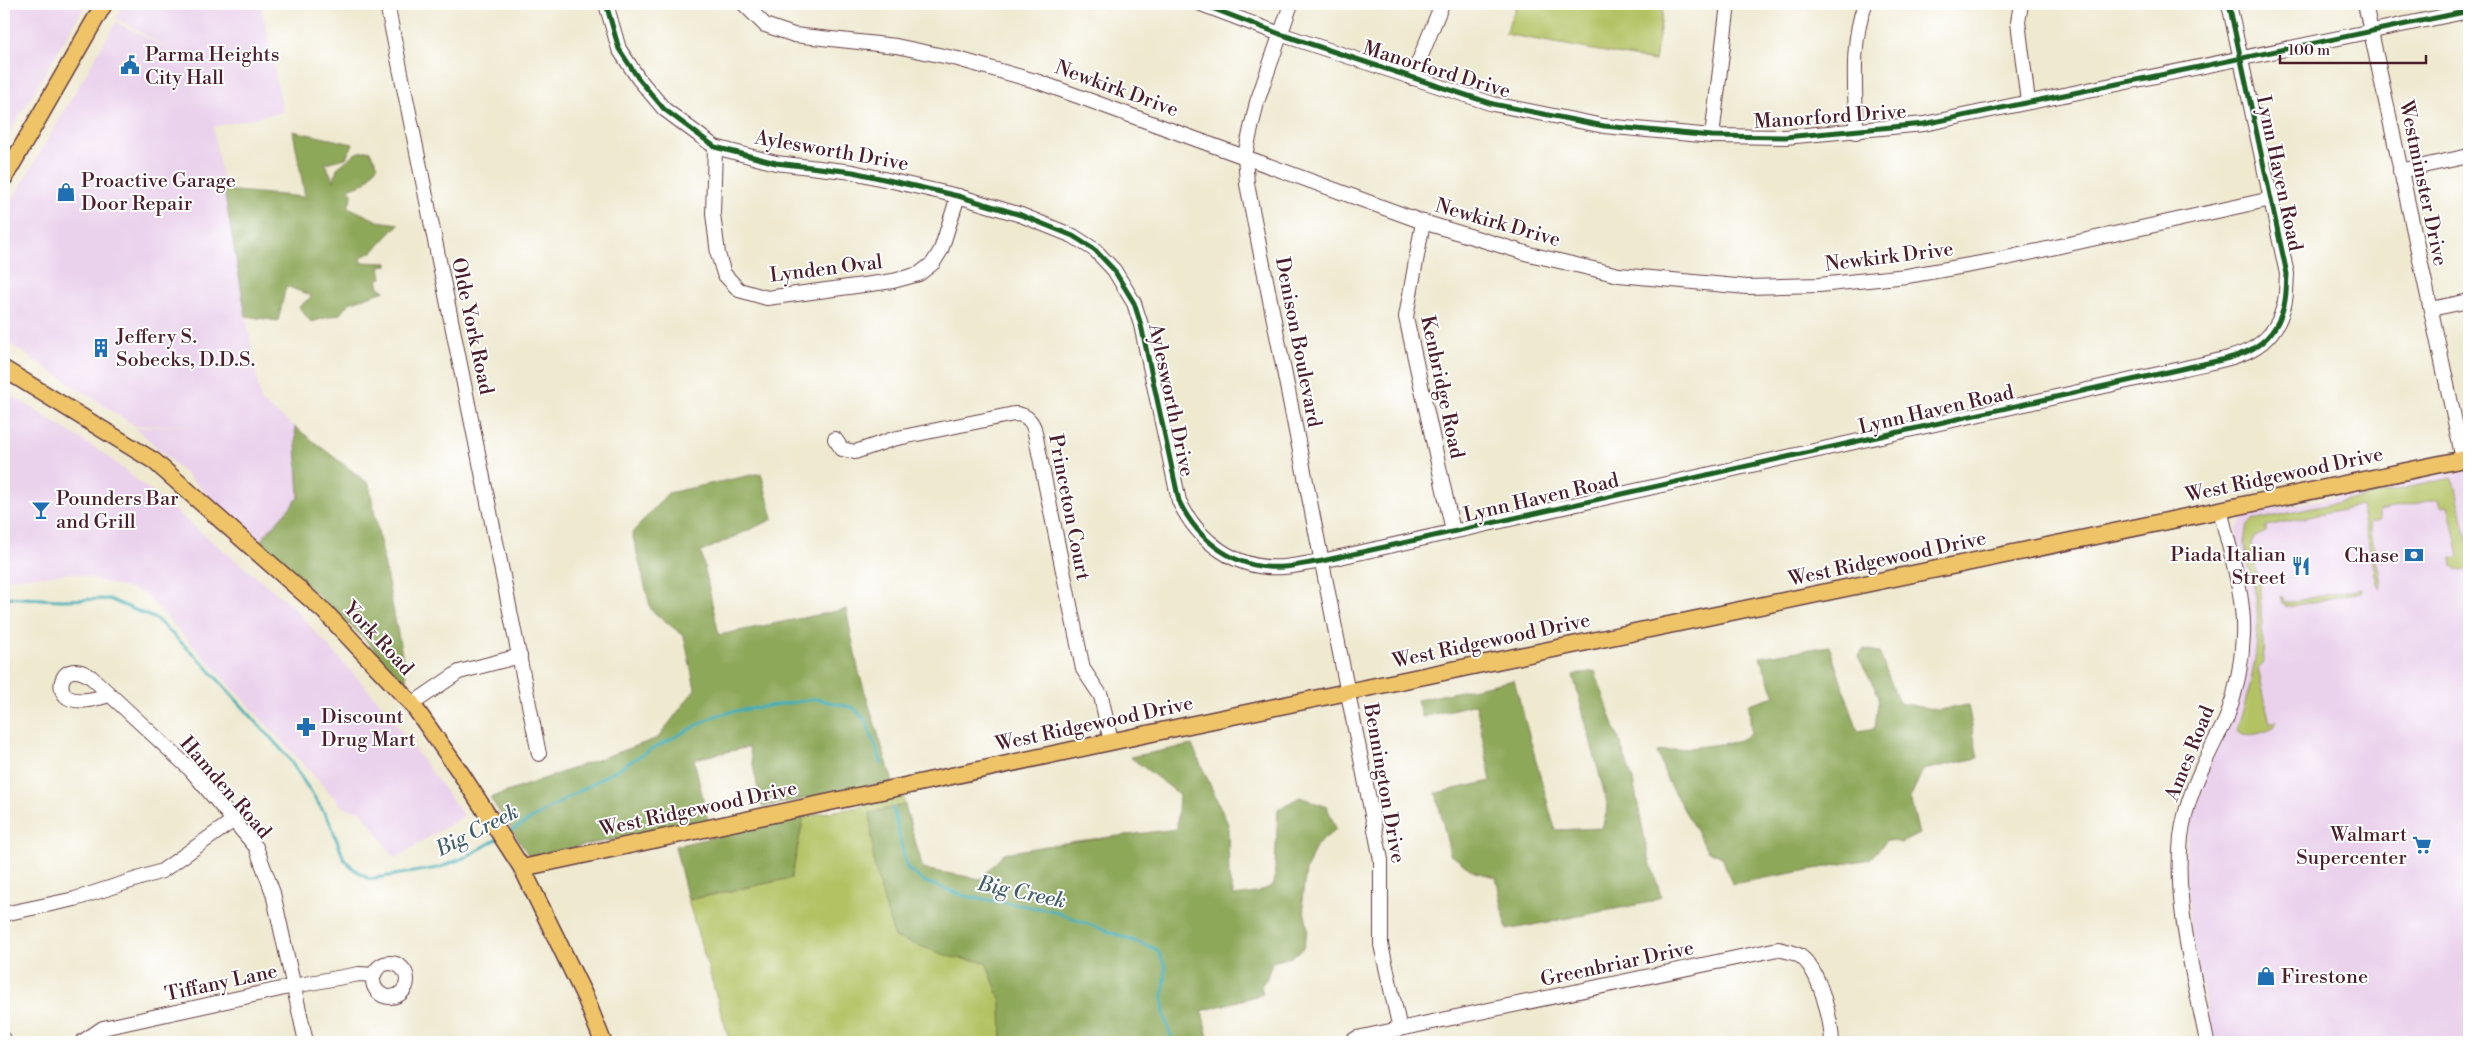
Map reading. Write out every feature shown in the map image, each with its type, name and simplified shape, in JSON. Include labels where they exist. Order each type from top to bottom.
[{"type":"main road","points":[[4,178],[104,4]]},
{"type":"main road","name":"York Road","points":[[4,369],[154,461],[325,612],[412,704],[522,868],[586,999],[603,1042]]},
{"type":"main road","name":"West Ridgewood Drive","points":[[522,868],[1348,692],[2466,459]]},
{"type":"street","name":"Olde York Road","points":[[387,4],[539,754]]},
{"type":"street","name":"Aylesworth Drive","points":[[606,4],[619,49],[638,78],[664,109],[716,147],[776,163],[853,172],[958,196],[1021,214],[1072,236],[1095,250],[1114,270],[1134,303],[1179,501],[1188,520],[1208,542],[1232,558],[1255,565],[1282,568],[1322,561]]},
{"type":"street","name":"Newkirk Drive","points":[[744,4],[765,25],[794,35],[896,46],[958,60],[1039,82],[1245,155],[1423,222],[1528,254],[1619,275],[1747,287],[1819,285],[1907,276],[1993,261],[2271,199]]},
{"type":"street","name":"Manorford Drive","points":[[1201,4],[1280,34],[1493,104],[1604,126],[1712,136],[1785,137],[1856,132],[1924,124],[2469,11]]},
{"type":"street","name":"Denison Boulevard","points":[[1291,4],[1257,102],[1245,155],[1247,184],[1348,692]]},
{"type":"street","points":[[1412,78],[1442,4]]},
{"type":"street","points":[[1712,136],[1718,73],[1728,4]]},
{"type":"street","points":[[1856,132],[1855,47],[1859,20],[1865,4]]},
{"type":"street","points":[[2021,4],[2018,22],[2028,102]]},
{"type":"street","name":"Lynn Haven Road","points":[[1322,561],[2181,369],[2253,351],[2273,334],[2284,308],[2287,274],[2229,4]]},
{"type":"street","name":"Westminster Drive","points":[[2365,4],[2400,171],[2466,459]]},
{"type":"street","name":"Lynden Oval","points":[[716,147],[713,214],[718,254],[724,274],[739,290],[767,298],[893,281],[919,274],[932,263],[941,250],[958,196]]},
{"type":"street","points":[[2400,171],[2469,156]]},
{"type":"street","name":"Kenbridge Road","points":[[1423,222],[1406,317],[1453,531]]},
{"type":"street","points":[[2431,309],[2469,301]]},
{"type":"street","name":"Princeton Court","points":[[835,439],[842,449],[855,452],[893,439],[1014,414],[1022,414],[1030,420],[1034,428],[1083,669],[1101,696],[1111,742]]},
{"type":"street","name":"Ames Road","points":[[2206,1042],[2187,940],[2178,874],[2181,834],[2189,802],[2195,784],[2227,718],[2237,677],[2243,635],[2239,595],[2220,509]]},
{"type":"street","points":[[412,704],[460,672],[520,656]]},
{"type":"street","name":"Bennington Drive","points":[[1348,692],[1381,860],[1381,945],[1400,1029]]},
{"type":"street","name":"Hamden Road","points":[[110,695],[190,769],[256,847],[272,893],[306,1042]]},
{"type":"street","points":[[4,914],[75,899],[162,871],[234,820]]},
{"type":"street","name":"Greenbriar Drive","points":[[1351,1042],[1357,1038],[1778,949],[1799,955],[1810,966],[1824,998],[1832,1042]]},
{"type":"street","name":"Tiffany Lane","points":[[82,1042],[103,1028],[294,986],[359,974],[374,975]]},
{"type":"shaded area","points":[[4,4],[86,4],[4,142]]},
{"type":"shaded area","points":[[123,4],[261,4],[283,112],[213,127],[261,401],[295,427],[299,497],[259,542],[136,428],[196,424],[135,426],[4,340],[4,214],[116,22],[178,54],[116,18]]},
{"type":"shaded area","points":[[4,391],[106,455],[292,606],[380,703],[464,816],[395,858],[361,811],[344,808],[144,593],[72,573],[6,579],[4,577]]},
{"type":"shaded area","points":[[2469,469],[2469,1042],[2213,1042],[2189,920],[2185,855],[2192,809],[2245,672],[2249,650],[2248,596],[2236,530],[2243,519],[2251,514]]},
{"type":"green space","points":[[1517,4],[1664,4],[1655,61],[1505,34]]},
{"type":"green space","points":[[293,131],[353,144],[346,158],[325,163],[334,181],[337,168],[356,153],[369,150],[378,165],[365,183],[348,189],[353,194],[348,207],[378,221],[399,224],[371,253],[362,256],[361,262],[387,263],[387,265],[380,266],[382,278],[377,280],[379,287],[385,291],[349,303],[340,314],[311,322],[299,307],[312,296],[286,286],[278,321],[246,316],[224,190],[305,197]]},
{"type":"green space","points":[[295,427],[369,484],[408,686],[365,639],[259,542],[299,497]]},
{"type":"green space","points":[[761,473],[773,519],[701,552],[719,635],[846,609],[859,673],[893,782],[762,807],[749,747],[694,759],[708,821],[529,856],[490,798],[658,738],[695,689],[684,636],[651,610],[632,533],[668,493]]},
{"type":"green space","points":[[2452,478],[2455,483],[2469,549],[2469,568],[2465,570],[2459,571],[2453,567],[2452,558],[2459,556],[2448,505],[2440,506],[2438,499],[2379,511],[2379,520],[2369,522],[2381,584],[2380,588],[2377,583],[2361,506],[2266,526],[2266,532],[2255,537],[2251,544],[2260,591],[2264,662],[2258,668],[2270,724],[2277,720],[2274,728],[2260,733],[2250,735],[2236,730],[2251,682],[2257,632],[2256,598],[2245,543],[2247,526],[2252,521]]},
{"type":"green space","points":[[2362,588],[2361,592],[2288,607],[2283,605],[2281,596],[2285,603]]},
{"type":"green space","points":[[1829,646],[1858,731],[1875,728],[1879,696],[1858,657],[1864,649],[1879,652],[1899,703],[1938,710],[1968,705],[1978,758],[1923,770],[1910,798],[1919,834],[1901,843],[1887,840],[1870,859],[1732,884],[1722,857],[1707,850],[1668,782],[1657,752],[1736,742],[1751,734],[1749,704],[1775,696],[1760,657]]},
{"type":"green space","points":[[1595,671],[1633,780],[1648,855],[1661,896],[1651,902],[1507,930],[1496,877],[1474,872],[1450,854],[1436,793],[1491,781],[1476,704],[1422,717],[1417,700],[1514,680],[1555,830],[1602,828],[1608,807],[1573,675]]},
{"type":"green space","points":[[1192,745],[1228,824],[1229,878],[1234,896],[1256,893],[1274,885],[1278,809],[1300,797],[1327,807],[1336,829],[1316,846],[1306,871],[1302,899],[1308,930],[1303,948],[1291,957],[1272,962],[1267,978],[1261,986],[1263,994],[1202,1011],[1209,1042],[1002,1042],[1001,1001],[986,962],[951,957],[894,937],[874,866],[870,813],[905,805],[923,869],[981,879],[1004,853],[1077,841],[1177,829],[1179,794],[1130,757]]},
{"type":"green space","points":[[903,797],[905,805],[870,813],[951,957],[986,962],[1001,1001],[1002,1042],[730,1042],[688,900],[791,878],[804,816]]},
{"type":"green space","points":[[804,816],[791,878],[688,900],[675,846]]},
{"type":"waterway","name":"Big Creek","points":[[4,597],[60,600],[109,599],[156,619],[202,662],[288,757],[329,820],[344,859],[354,869],[369,879],[438,868],[466,857],[497,839]]},
{"type":"waterway","name":"Big Creek","points":[[507,833],[654,748],[715,716],[735,711],[817,699],[854,708],[866,721],[882,764]]},
{"type":"waterway","name":"Big Creek","points":[[893,808],[907,868],[923,881],[965,896],[1050,910],[1156,949],[1166,972],[1163,1008],[1174,1042]]},
{"type":"cycle path","points":[[606,4],[619,49],[638,78],[664,109],[715,147],[776,163],[853,172],[958,196],[1021,215],[1073,236],[1095,250],[1114,270],[1134,303],[1141,325],[1179,501],[1197,529],[1208,541],[1235,558],[1250,564],[1266,567],[1284,567],[1322,561],[2213,362],[2256,347],[2267,338],[2276,325],[2286,296],[2287,274],[2229,4]]},
{"type":"cycle path","points":[[1201,4],[1280,34],[1493,104],[1604,126],[1712,136],[1785,137],[1924,124],[2469,11]]},
{"type":"place","name":"Parma Heights City Hall","points":[[130,65]]},
{"type":"place","name":"Proactive Garage Door Repair","points":[[66,192]]},
{"type":"place","name":"Jeffery S. Sobecks, D.D.S.","points":[[101,348]]},
{"type":"place","name":"Pounders Bar and Grill","points":[[41,510]]},
{"type":"place","name":"Chase","points":[[2414,555]]},
{"type":"place","name":"Piada Italian Street","points":[[2301,566]]},
{"type":"place","name":"Discount Drug Mart","points":[[306,727]]},
{"type":"place","name":"Walmart Supercenter","points":[[2422,845]]},
{"type":"place","name":"Firestone","points":[[2266,976]]}]
